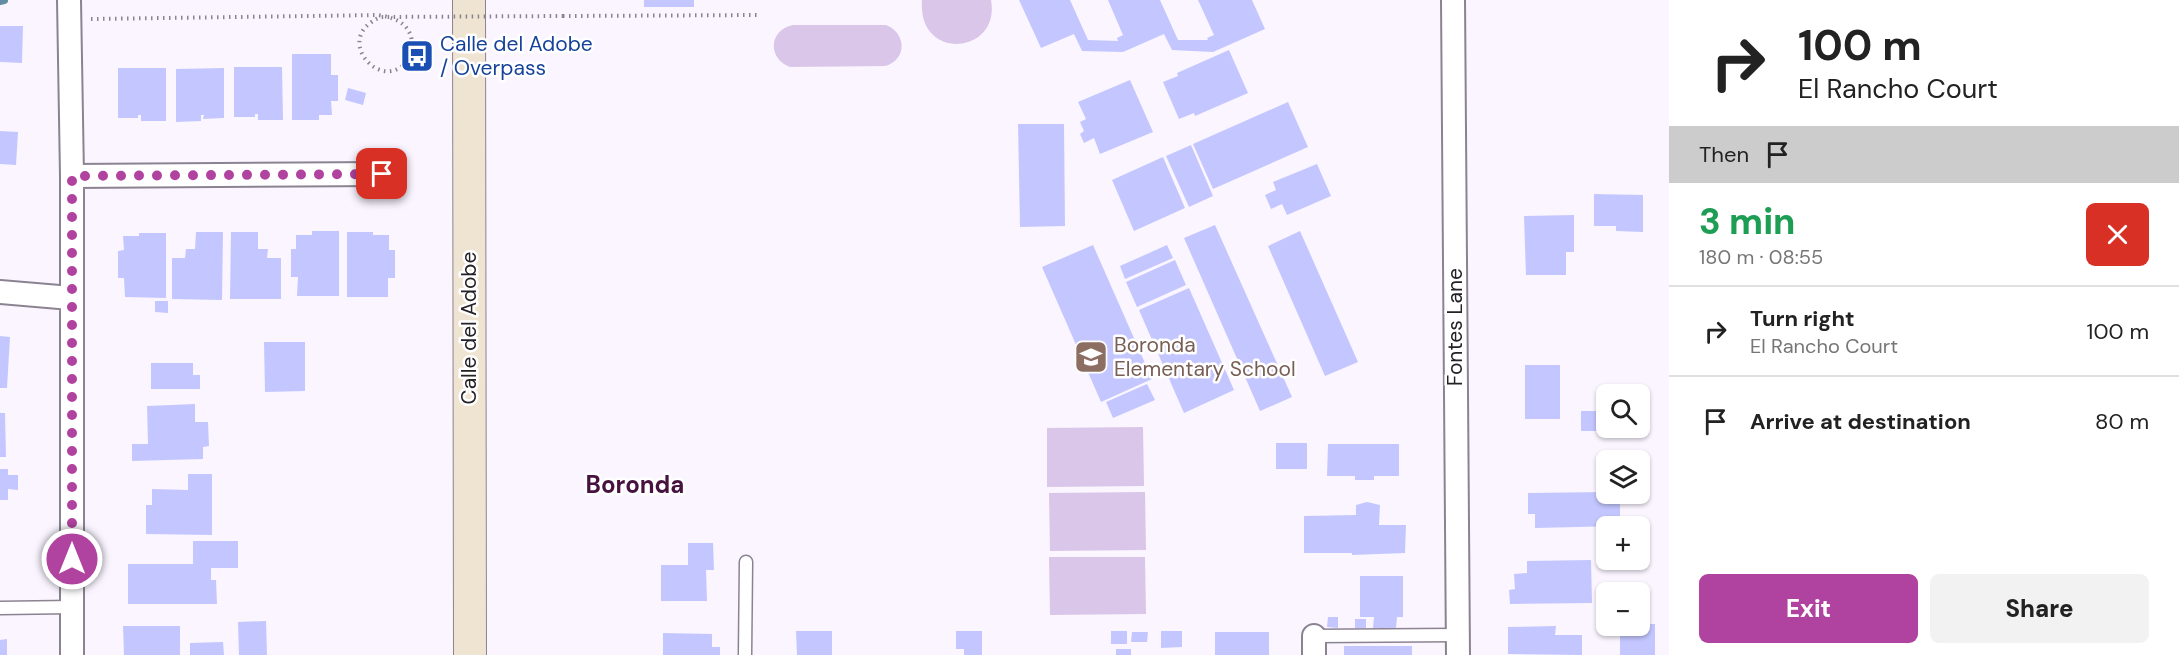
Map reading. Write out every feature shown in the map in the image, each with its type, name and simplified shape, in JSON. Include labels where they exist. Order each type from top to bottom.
[{"type":"street","points":[[69,0],[72,176],[72,655]]},
{"type":"street","name":"Calle del Adobe","points":[[469,0],[470,655]]},
{"type":"street","name":"Fontes Lane","points":[[1453,0],[1458,645]]},
{"type":"street","points":[[72,176],[382,174]]},
{"type":"street","points":[[0,292],[71,298]]},
{"type":"lane","points":[[746,562],[746,655]]},
{"type":"lane","points":[[0,608],[72,606]]},
{"type":"lane","points":[[1314,646],[1458,645]]},
{"type":"path","points":[[90,19],[378,15],[390,17],[760,15]]},
{"type":"path","points":[[390,17],[406,25],[411,33],[412,51],[409,59],[396,69],[379,70],[364,60],[359,44],[361,35],[372,21],[390,17]]},
{"type":"shaded area","points":[[922,0],[991,0],[991,18],[984,32],[972,41],[958,44],[944,42],[932,34],[924,20]]},
{"type":"shaded area","points":[[793,25],[886,25],[898,34],[902,46],[901,52],[892,63],[885,66],[790,67],[777,57],[774,44],[779,32]]},
{"type":"shaded area","points":[[1143,427],[1144,486],[1047,487],[1047,428]]},
{"type":"shaded area","points":[[1145,492],[1146,550],[1050,551],[1049,493]]},
{"type":"shaded area","points":[[1049,557],[1145,557],[1146,614],[1050,615]]},
{"type":"building","points":[[644,0],[694,0],[694,7],[644,7]]},
{"type":"building","points":[[1019,0],[1070,0],[1088,40],[1118,41],[1117,38],[1123,35],[1108,0],[1160,0],[1178,40],[1208,40],[1207,38],[1214,35],[1198,0],[1252,0],[1265,29],[1213,52],[1172,50],[1164,34],[1123,52],[1082,51],[1074,34],[1041,48]]},
{"type":"building","points":[[0,26],[23,26],[22,63],[0,62]]},
{"type":"building","points":[[1229,50],[1248,93],[1195,116],[1194,113],[1179,119],[1163,82],[1178,76],[1177,73]]},
{"type":"building","points":[[292,54],[331,54],[331,75],[338,75],[338,101],[331,101],[332,115],[319,115],[319,120],[292,120]]},
{"type":"building","points":[[234,67],[282,67],[283,120],[258,120],[258,114],[255,114],[255,117],[234,117]]},
{"type":"building","points":[[118,68],[166,68],[166,121],[141,121],[141,115],[138,115],[138,118],[118,118]]},
{"type":"building","points":[[224,68],[224,118],[203,119],[204,115],[201,115],[201,121],[176,122],[176,69]]},
{"type":"building","points":[[1130,80],[1153,132],[1100,154],[1094,138],[1084,143],[1080,134],[1084,131],[1080,122],[1086,119],[1078,102]]},
{"type":"building","points":[[348,88],[366,93],[363,105],[345,100]]},
{"type":"building","points":[[1288,102],[1308,147],[1213,189],[1193,144]]},
{"type":"building","points":[[1018,124],[1064,124],[1065,226],[1020,227]]},
{"type":"building","points":[[0,131],[18,132],[16,165],[0,164]]},
{"type":"building","points":[[1191,145],[1213,196],[1189,207],[1166,156]]},
{"type":"building","points":[[1163,157],[1185,208],[1134,231],[1112,180]]},
{"type":"building","points":[[1317,164],[1331,196],[1287,215],[1282,204],[1271,209],[1265,195],[1276,190],[1273,182]]},
{"type":"building","points":[[1594,194],[1643,195],[1643,232],[1616,231],[1616,226],[1594,226]]},
{"type":"building","points":[[1574,215],[1574,252],[1566,252],[1566,275],[1526,275],[1524,216]]},
{"type":"building","points":[[1215,225],[1292,397],[1260,411],[1184,238]]},
{"type":"building","points":[[312,231],[339,231],[339,296],[297,296],[298,277],[291,277],[291,249],[296,249],[296,235],[312,235]]},
{"type":"building","points":[[1300,231],[1358,362],[1325,376],[1268,246]]},
{"type":"building","points":[[196,232],[223,232],[222,300],[172,299],[172,258],[185,258],[186,249],[195,249]]},
{"type":"building","points":[[231,232],[258,232],[258,249],[268,249],[267,258],[281,258],[281,299],[230,299]]},
{"type":"building","points":[[347,232],[373,232],[373,235],[389,235],[389,250],[395,250],[395,278],[388,278],[388,297],[347,297]]},
{"type":"building","points":[[139,233],[166,233],[166,298],[125,297],[124,278],[118,278],[118,251],[124,250],[123,236],[139,236]]},
{"type":"building","points":[[1093,245],[1152,379],[1101,402],[1042,267]]},
{"type":"building","points":[[1167,245],[1173,258],[1125,279],[1120,266]]},
{"type":"building","points":[[1175,260],[1186,285],[1137,307],[1126,282]]},
{"type":"building","points":[[1189,288],[1234,390],[1184,413],[1139,310]]},
{"type":"building","points":[[155,301],[168,301],[168,313],[155,312]]},
{"type":"building","points":[[0,336],[10,337],[7,388],[0,388]]},
{"type":"building","points":[[264,342],[305,342],[305,391],[265,392]]},
{"type":"building","points":[[151,363],[193,363],[193,375],[200,375],[200,389],[151,389]]},
{"type":"building","points":[[1525,365],[1560,365],[1560,419],[1525,419]]},
{"type":"building","points":[[1147,384],[1155,400],[1113,418],[1106,402]]},
{"type":"building","points":[[195,404],[195,422],[208,422],[209,446],[203,447],[203,459],[132,461],[132,444],[148,444],[147,406]]},
{"type":"building","points":[[1581,411],[1596,411],[1596,431],[1581,431]]},
{"type":"building","points":[[0,413],[5,413],[6,457],[0,457]]},
{"type":"building","points":[[1276,443],[1307,443],[1307,469],[1276,469]]},
{"type":"building","points":[[1328,444],[1399,444],[1399,476],[1374,476],[1374,480],[1355,480],[1355,476],[1327,476]]},
{"type":"building","points":[[0,469],[8,469],[8,475],[18,475],[18,490],[8,489],[8,500],[0,500]]},
{"type":"building","points":[[188,474],[212,474],[212,535],[146,534],[146,505],[152,505],[152,489],[188,490]]},
{"type":"building","points":[[1596,492],[1596,504],[1620,504],[1620,516],[1596,516],[1596,527],[1535,528],[1535,514],[1528,514],[1528,493]]},
{"type":"building","points":[[1367,502],[1380,505],[1379,525],[1406,525],[1405,553],[1352,555],[1352,553],[1304,553],[1304,516],[1356,515],[1356,505]]},
{"type":"building","points":[[193,541],[238,541],[238,568],[211,568],[211,580],[216,580],[217,604],[128,604],[128,564],[193,564]]},
{"type":"building","points":[[688,543],[713,543],[714,570],[706,570],[707,601],[661,601],[661,565],[688,565]]},
{"type":"building","points":[[1591,560],[1592,603],[1510,604],[1509,590],[1515,589],[1514,574],[1527,573],[1527,561]]},
{"type":"building","points":[[1360,576],[1403,576],[1403,617],[1397,617],[1396,628],[1373,628],[1374,617],[1360,617]]},
{"type":"building","points":[[1328,617],[1338,617],[1338,628],[1327,627]]},
{"type":"building","points":[[1355,619],[1366,619],[1366,628],[1355,628]]},
{"type":"building","points":[[266,621],[267,655],[239,655],[238,622]]},
{"type":"building","points":[[1650,624],[1655,624],[1655,655],[1620,655],[1620,636],[1650,636]]},
{"type":"building","points":[[123,626],[180,626],[180,655],[124,655]]},
{"type":"building","points":[[1556,626],[1555,635],[1582,635],[1582,655],[1508,654],[1508,627]]},
{"type":"building","points":[[796,631],[832,631],[832,655],[797,655]]},
{"type":"building","points":[[956,631],[982,631],[982,655],[964,655],[964,649],[956,649]]},
{"type":"building","points":[[1111,631],[1127,631],[1127,644],[1111,644]]},
{"type":"building","points":[[1161,631],[1182,631],[1182,647],[1161,648]]},
{"type":"building","points":[[1132,632],[1148,632],[1147,642],[1131,642]]},
{"type":"building","points":[[1215,632],[1269,632],[1269,655],[1215,655]]},
{"type":"building","points":[[663,633],[712,634],[712,647],[720,647],[720,655],[663,655]]},
{"type":"building","points":[[7,639],[7,655],[0,655],[0,640]]},
{"type":"building","points":[[223,642],[224,655],[190,655],[190,643]]},
{"type":"building","points":[[1344,646],[1412,646],[1412,655],[1344,655]]},
{"type":"building","points":[[1116,649],[1131,649],[1131,655],[1116,655]]},
{"type":"waterway","points":[[0,1],[4,0]]},
{"type":"place","name":"Calle del Adobe / Overpass","points":[[417,56]]},
{"type":"place","name":"Boronda Elementary School","points":[[1091,357]]},
{"type":"district","name":"Boronda","points":[[635,484]]},
{"type":"route","points":[[72,559],[72,176],[382,174]]}]
